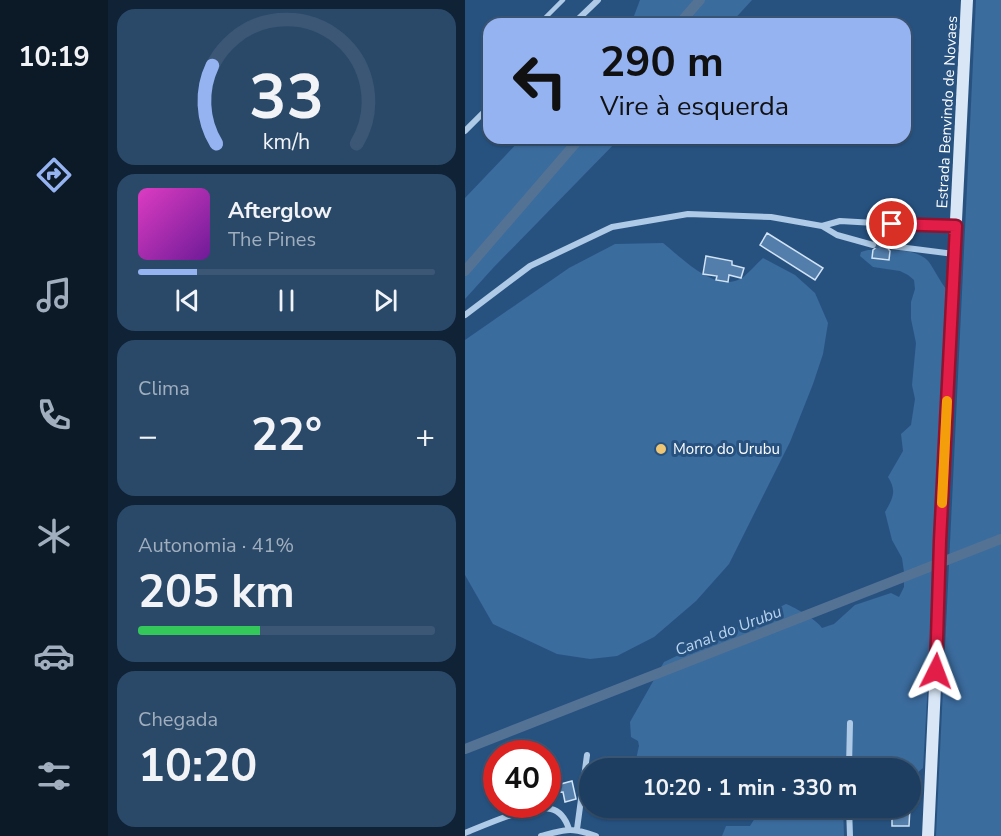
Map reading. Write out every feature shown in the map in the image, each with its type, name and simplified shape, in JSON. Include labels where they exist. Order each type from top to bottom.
[{"type":"street","points":[[579,18],[598,0]]},
{"type":"street","name":"Estrada Benvindo de Novaes","points":[[928,836],[967,0]]},
{"type":"street","points":[[465,130],[483,113]]},
{"type":"street","points":[[465,315],[530,266],[612,227],[688,214],[771,217],[822,226],[837,235],[873,245]]},
{"type":"street","points":[[822,226],[840,222],[875,223]]},
{"type":"street","points":[[892,224],[956,226]]},
{"type":"street","points":[[891,246],[954,254]]},
{"type":"street","points":[[849,758],[850,723]]},
{"type":"street","points":[[577,829],[587,755]]},
{"type":"street","points":[[465,833],[511,815],[539,809],[551,809],[558,813],[564,818],[569,829]]},
{"type":"street","points":[[849,818],[850,836]]},
{"type":"street","points":[[541,836],[577,829],[596,836]]},
{"type":"lane","points":[[545,18],[563,0]]},
{"type":"shaded area","points":[[640,0],[752,0],[736,18],[633,18]]},
{"type":"shaded area","points":[[976,0],[1001,0],[1001,836],[936,836]]},
{"type":"shaded area","points":[[516,144],[614,144],[465,299],[465,198]]},
{"type":"shaded area","points":[[663,243],[689,265],[721,281],[732,282],[742,278],[763,258],[795,275],[815,293],[828,323],[823,354],[790,442],[729,564],[696,601],[654,637],[617,656],[590,659],[557,654],[493,624],[465,575],[465,340],[569,268],[615,244]]},
{"type":"shaded area","points":[[868,250],[903,251],[919,255],[931,265],[946,289],[923,768],[921,770],[921,758],[636,758],[639,746],[638,741],[631,737],[630,722],[664,662],[786,604],[811,618],[822,628],[834,624],[855,605],[891,593],[899,597],[904,587],[902,558],[892,540],[885,512],[893,494],[888,477],[903,451],[901,434],[911,425],[915,399],[912,385],[916,343],[911,319],[914,280],[900,271],[873,267],[860,256],[861,252]]},
{"type":"shaded area","points":[[755,818],[843,818],[844,836],[722,836],[726,826],[750,826]]},
{"type":"building","points":[[876,214],[893,215],[893,218],[887,222],[892,228],[891,241],[887,242],[886,246],[890,251],[889,260],[872,258],[873,250],[878,246],[874,240],[875,228],[880,224]]},
{"type":"building","points":[[767,233],[823,268],[815,280],[760,245]]},
{"type":"building","points":[[706,256],[732,261],[732,265],[744,268],[741,278],[729,275],[728,282],[716,280],[717,276],[703,274]]},
{"type":"building","points":[[572,781],[576,799],[565,802],[563,792],[561,792],[561,784]]},
{"type":"building","points":[[892,818],[909,818],[909,826],[892,826]]},
{"type":"waterway","points":[[684,18],[700,0]]},
{"type":"waterway","points":[[465,271],[575,144]]},
{"type":"waterway","name":"Canal do Urubu","points":[[465,749],[1001,539]]},
{"type":"tunnel","points":[[875,223],[892,223]]},
{"type":"tunnel","points":[[873,245],[891,246]]},
{"type":"slow traffic","points":[[942,503],[947,401]]},
{"type":"place","name":"Morro do Urubu","points":[[661,449]]},
{"type":"route","points":[[892,224],[956,226],[940,541],[936,671]]}]
